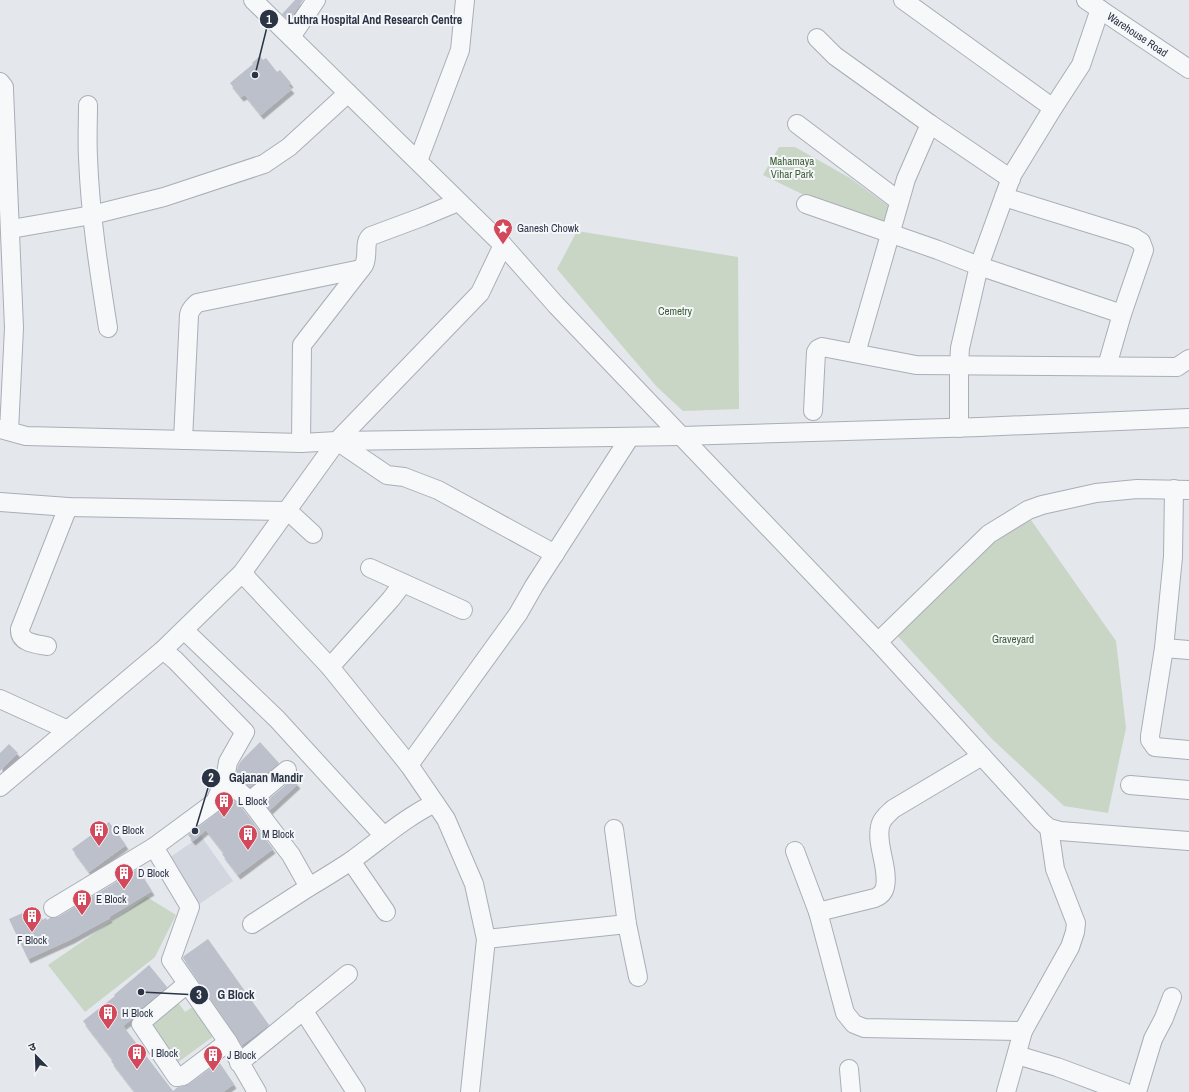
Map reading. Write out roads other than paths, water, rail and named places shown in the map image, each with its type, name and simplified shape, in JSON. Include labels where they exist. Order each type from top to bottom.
[{"type":"street","points":[[253,0],[503,245],[556,305],[878,642],[1049,828],[1060,831],[1189,841]]},
{"type":"street","points":[[291,37],[316,0]]},
{"type":"street","points":[[418,161],[460,50],[465,0]]},
{"type":"street","points":[[903,0],[1053,108]]},
{"type":"street","points":[[960,428],[960,348],[979,266],[1011,179],[1053,108],[1081,65],[1093,5]]},
{"type":"street","name":"Warehouse Road","points":[[1093,5],[1189,69]]},
{"type":"street","points":[[816,38],[835,56],[930,124],[1011,179]]},
{"type":"street","points":[[0,82],[4,87],[14,328],[4,430],[26,436],[301,443],[337,441],[681,436],[960,428],[1189,418]]},
{"type":"street","points":[[10,229],[92,216],[164,197],[264,164],[289,147],[348,93]]},
{"type":"street","points":[[88,105],[88,158],[92,216],[98,271],[108,328]]},
{"type":"street","points":[[797,124],[899,201]]},
{"type":"street","points":[[856,353],[906,179],[930,124]]},
{"type":"street","points":[[1004,197],[1133,237],[1141,242],[1144,250],[1106,366]]},
{"type":"street","points":[[301,443],[302,345],[361,268],[366,259],[366,243],[369,237],[458,202]]},
{"type":"street","points":[[806,204],[938,250],[979,266],[1122,314]]},
{"type":"street","points":[[0,787],[163,650],[242,573],[337,441],[480,293],[503,245]]},
{"type":"street","points":[[183,440],[189,315],[190,311],[197,303],[361,268]]},
{"type":"street","points":[[813,410],[817,350],[822,347],[916,365],[1177,366],[1189,359]]},
{"type":"street","points":[[409,765],[518,614],[534,586],[630,437]]},
{"type":"street","points":[[337,441],[387,475],[404,477],[438,490],[555,554]]},
{"type":"street","points":[[878,642],[990,534],[1028,510],[1042,505],[1096,493],[1137,489],[1181,490],[1181,558],[1164,648],[1150,740],[1155,747],[1158,748],[1189,750]]},
{"type":"street","points":[[0,502],[68,507],[288,511],[313,534]]},
{"type":"street","points":[[47,646],[25,640],[21,636],[20,628],[68,507]]},
{"type":"street","points":[[370,568],[462,610]]},
{"type":"street","points":[[242,573],[330,667],[409,765],[446,819],[474,884],[486,939],[470,1092]]},
{"type":"street","points":[[330,667],[403,583]]},
{"type":"street","points":[[184,630],[277,719],[383,836]]},
{"type":"street","points":[[1164,648],[1189,650]]},
{"type":"street","points":[[54,908],[154,847],[216,802],[225,779],[228,762],[245,732],[175,660],[163,650]]},
{"type":"street","points":[[0,698],[68,730]]},
{"type":"street","points":[[818,912],[879,896],[885,886],[880,845],[880,827],[882,820],[893,809],[982,756]]},
{"type":"street","points":[[250,801],[287,770]]},
{"type":"street","points":[[225,779],[250,801],[291,855],[309,887]]},
{"type":"street","points":[[1130,785],[1189,790]]},
{"type":"street","points":[[252,924],[351,861],[383,836],[435,803]]},
{"type":"street","points":[[1006,1092],[1023,1031],[1070,947],[1076,928],[1070,905],[1055,869],[1049,828]]},
{"type":"street","points":[[614,830],[627,924],[638,977]]},
{"type":"street","points":[[154,847],[190,907],[171,960],[228,1042],[257,1092]]},
{"type":"street","points":[[795,851],[818,912],[845,1013],[854,1024],[859,1027],[1023,1031]]},
{"type":"street","points":[[351,861],[386,912]]},
{"type":"street","points":[[486,939],[627,924]]},
{"type":"street","points":[[239,1063],[348,974]]},
{"type":"street","points":[[187,984],[141,1024],[177,1077],[183,1076],[228,1042]]},
{"type":"street","points":[[1137,1092],[1153,1039],[1164,1018],[1172,997]]},
{"type":"street","points":[[303,1010],[356,1092]]},
{"type":"street","points":[[1017,1055],[1124,1092]]},
{"type":"street","points":[[849,1069],[850,1092]]},
{"type":"place","name":"Luthra Hospital And Research Centre","points":[[255,75]]},
{"type":"place","name":"Ganesh Chowk","points":[[503,245]]},
{"type":"place","name":"L Block","points":[[224,818]]},
{"type":"place","name":"Gajanan Mandir","points":[[195,831]]},
{"type":"place","name":"C Block","points":[[99,847]]},
{"type":"place","name":"M Block","points":[[248,851]]},
{"type":"place","name":"D Block","points":[[124,890]]},
{"type":"place","name":"E Block","points":[[82,916]]},
{"type":"place","name":"F Block","points":[[32,933]]},
{"type":"place","name":"G Block","points":[[141,992]]},
{"type":"place","name":"H Block","points":[[108,1030]]},
{"type":"place","name":"I Block","points":[[137,1070]]},
{"type":"place","name":"J Block","points":[[213,1072]]},
{"type":"park label","name":"Mahamaya Vihar Park","points":[[792,167]]},
{"type":"park label","name":"Cemetry","points":[[675,311]]},
{"type":"park label","name":"Graveyard","points":[[1013,639]]}]
